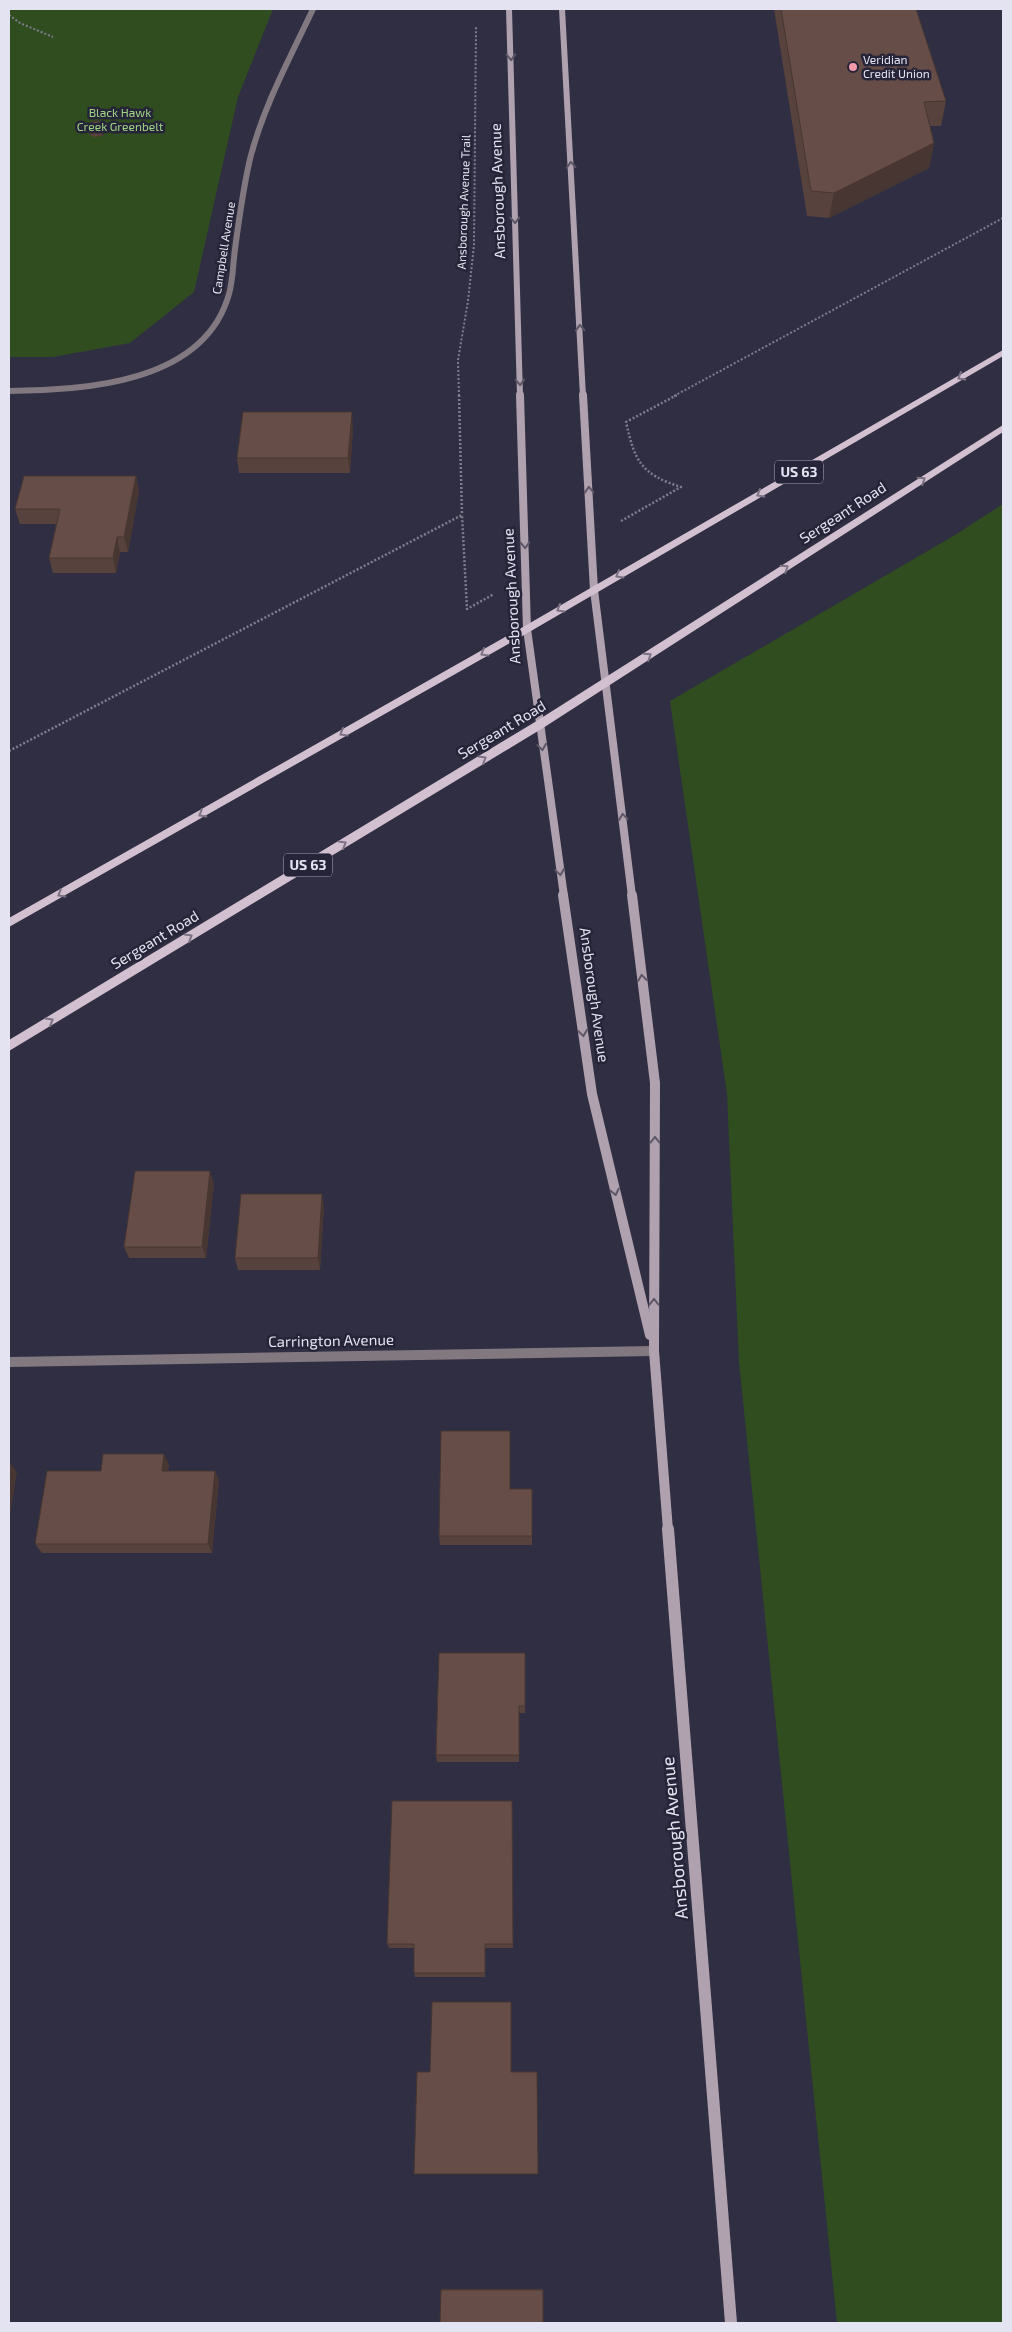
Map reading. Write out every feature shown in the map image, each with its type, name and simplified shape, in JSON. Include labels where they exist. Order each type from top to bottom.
[{"type":"main road","name":"Ansborough Avenue","points":[[509,9],[527,629],[592,1094],[654,1351]]},
{"type":"main road","name":"Ansborough Avenue","points":[[562,9],[594,590],[607,682],[655,1083],[654,1351],[731,2323]]},
{"type":"main road","name":"US 63","points":[[9,923],[527,629],[1003,353]]},
{"type":"main road","name":"Sergeant Road","points":[[9,1046],[539,725],[1003,428]]},
{"type":"street","name":"Campbell Avenue","points":[[9,391],[58,391],[96,387],[131,379],[157,370],[178,359],[199,344],[215,327],[225,310],[230,296],[248,169],[256,138],[283,72],[313,9]]},
{"type":"street","name":"Carrington Avenue","points":[[9,1362],[654,1351]]},
{"type":"path","points":[[9,15],[20,23],[53,37]]},
{"type":"path","name":"Ansborough Avenue Trail","points":[[476,19],[474,245],[468,301],[458,360],[462,515],[467,609],[486,599]]},
{"type":"path","points":[[666,495],[681,487],[659,481],[646,473],[634,457],[626,422],[1003,218]]},
{"type":"path","points":[[9,750],[462,515]]},
{"type":"green space","name":"Black Hawk Creek Greenbelt","points":[[9,9],[273,9],[238,97],[194,292],[130,343],[53,357],[9,357]]},
{"type":"green space","points":[[1003,504],[1003,2323],[837,2323],[739,1362],[727,1094],[670,701],[955,535]]},
{"type":"building","name":"Veridian Credit Union","points":[[781,9],[916,9],[946,101],[924,102],[934,143],[834,193],[811,191]]},
{"type":"building","points":[[99,121],[104,124],[101,128],[92,129],[87,126],[91,122]]},
{"type":"building","points":[[243,412],[352,412],[348,458],[237,458]]},
{"type":"building","points":[[24,476],[136,476],[124,537],[117,537],[113,558],[49,558],[60,509],[15,509]]},
{"type":"building","points":[[135,1171],[210,1171],[202,1247],[124,1247]]},
{"type":"building","points":[[241,1194],[322,1194],[318,1258],[235,1258]]},
{"type":"building","points":[[441,1431],[510,1431],[510,1489],[532,1489],[532,1536],[439,1536]]},
{"type":"building","points":[[103,1454],[164,1454],[162,1471],[215,1471],[208,1544],[35,1544],[47,1471],[101,1471]]},
{"type":"building","points":[[439,1653],[525,1653],[525,1706],[519,1706],[519,1755],[436,1755]]},
{"type":"building","points":[[392,1801],[512,1801],[513,1944],[485,1944],[485,1973],[414,1973],[414,1944],[387,1944]]},
{"type":"building","points":[[432,2002],[511,2002],[511,2072],[537,2072],[538,2174],[414,2174],[417,2072],[430,2072]]},
{"type":"building","points":[[441,2290],[543,2290],[543,2323],[440,2323]]},
{"type":"place","name":"Veridian Credit Union","points":[[853,67]]}]
